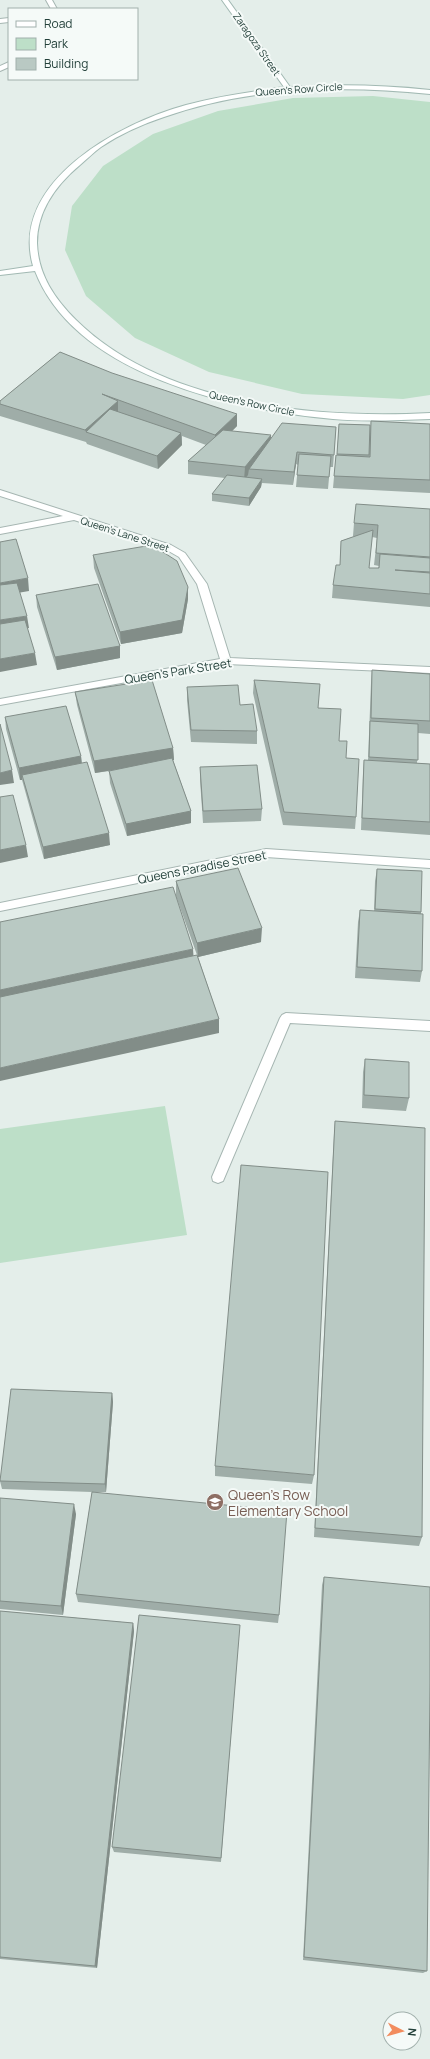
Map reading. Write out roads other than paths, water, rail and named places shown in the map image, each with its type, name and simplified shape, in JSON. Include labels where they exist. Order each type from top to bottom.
[{"type":"street","name":"Zaragoza Street","points":[[226,0],[288,88]]},
{"type":"street","name":"Queen's Row Circle","points":[[430,92],[373,86],[288,88],[204,102],[165,114],[130,128],[99,145],[73,164],[53,186],[40,210],[33,235],[37,268],[48,292],[66,316],[92,339],[124,360],[163,378],[207,394],[256,406],[308,414],[362,418],[430,416]]},
{"type":"street","points":[[0,273],[37,268]]},
{"type":"street","points":[[0,492],[74,517]]},
{"type":"street","name":"Queen's Lane Street","points":[[0,530],[74,517],[168,547],[182,555],[202,584],[226,661]]},
{"type":"street","name":"Queen's Park Street","points":[[0,702],[226,661],[430,670]]},
{"type":"street","name":"Queens Paradise Street","points":[[0,907],[266,853],[430,864]]},
{"type":"street","points":[[218,1177],[286,1018],[430,1026]]},
{"type":"place","name":"Queen's Row Elementary School","points":[[215,1502]]}]
